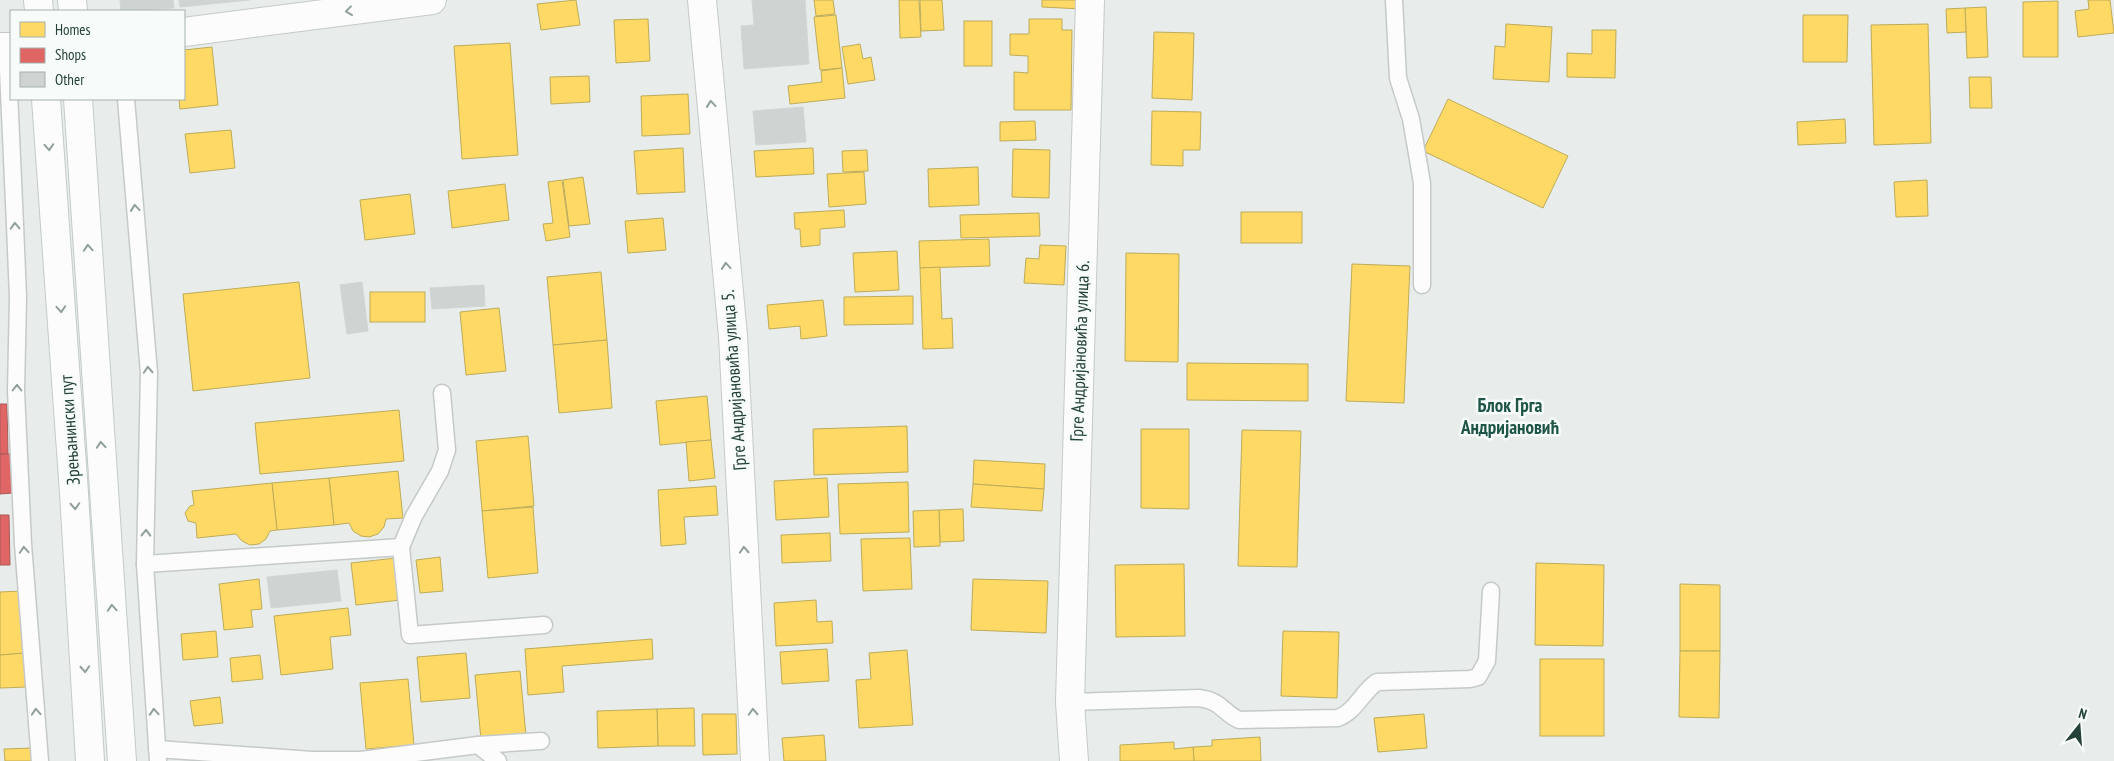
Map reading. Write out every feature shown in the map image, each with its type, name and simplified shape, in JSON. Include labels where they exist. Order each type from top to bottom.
[{"type":"street","points":[[185,32],[432,0]]},
{"type":"street","name":"Грге Андријановића улица 5.","points":[[702,0],[733,336],[755,761]]},
{"type":"street","name":"Грге Андријановића улица 6.","points":[[1074,761],[1070,702],[1090,0]]},
{"type":"street","name":"Зрењанински пут","points":[[46,100],[74,493],[90,761]]},
{"type":"street","name":"Зрењанински пут","points":[[78,100],[122,761]]},
{"type":"lane","points":[[1394,0],[1398,78],[1411,119],[1422,182],[1422,285]]},
{"type":"lane","points":[[6,47],[17,279],[16,391],[23,535],[40,761]]},
{"type":"lane","points":[[126,100],[149,373],[145,564],[157,755],[361,761],[478,745],[541,741]]},
{"type":"lane","points":[[442,393],[447,450],[440,471],[414,516],[401,546],[410,635],[544,625]]},
{"type":"lane","points":[[145,564],[401,546]]},
{"type":"lane","points":[[1070,702],[1199,698],[1220,704],[1239,720],[1338,718],[1352,710],[1369,687],[1377,682],[1470,679],[1478,676],[1486,661],[1491,591]]},
{"type":"lane","points":[[478,745],[498,761]]},
{"type":"building: Homes","points":[[576,0],[580,25],[541,30],[537,4]]},
{"type":"building: Homes","points":[[814,0],[833,0],[835,14],[816,16]]},
{"type":"building: Homes","points":[[899,0],[919,0],[921,37],[900,38]]},
{"type":"building: Homes","points":[[920,0],[942,0],[944,30],[921,31]]},
{"type":"building: Homes","points":[[1042,0],[1082,0],[1082,9],[1042,7]]},
{"type":"building: Homes","points":[[2088,0],[2110,0],[2114,33],[2078,37],[2075,11],[2089,9]]},
{"type":"building: Homes","points":[[2058,1],[2058,57],[2023,57],[2023,2]]},
{"type":"building: Homes","points":[[1986,7],[1988,57],[1967,58],[1965,8]]},
{"type":"building: Homes","points":[[1965,8],[1966,32],[1947,33],[1946,9]]},
{"type":"building: Homes","points":[[836,15],[842,68],[820,70],[814,17]]},
{"type":"building: Homes","points":[[1803,15],[1848,15],[1847,62],[1803,62]]},
{"type":"building: Homes","points":[[648,19],[650,61],[616,63],[614,20]]},
{"type":"building: Homes","points":[[1029,19],[1062,19],[1062,30],[1072,30],[1071,110],[1014,110],[1014,72],[1028,73],[1028,56],[1010,55],[1010,34],[1029,34]]},
{"type":"building: Homes","points":[[964,21],[992,21],[992,66],[964,66]]},
{"type":"building: Homes","points":[[1506,24],[1552,27],[1549,82],[1493,79],[1495,46],[1505,47]]},
{"type":"building: Homes","points":[[1928,24],[1931,143],[1874,145],[1871,25]]},
{"type":"building: Homes","points":[[1592,30],[1616,30],[1615,78],[1567,77],[1567,53],[1592,54]]},
{"type":"building: Homes","points":[[1154,32],[1194,33],[1192,100],[1152,98]]},
{"type":"building: Homes","points":[[510,43],[518,155],[462,159],[454,46]]},
{"type":"building: Homes","points":[[860,44],[863,59],[871,57],[875,80],[848,84],[842,47]]},
{"type":"building: Homes","points":[[212,47],[218,105],[180,109],[179,100],[185,100],[185,50]]},
{"type":"building: Homes","points":[[842,68],[845,98],[790,104],[788,86],[822,82],[821,71]]},
{"type":"building: Homes","points":[[589,76],[590,102],[551,104],[550,77]]},
{"type":"building: Homes","points":[[1969,77],[1991,77],[1992,108],[1970,108]]},
{"type":"building: Homes","points":[[688,94],[690,134],[642,136],[641,96]]},
{"type":"building: Homes","points":[[1448,99],[1568,156],[1543,208],[1423,151]]},
{"type":"building: Homes","points":[[1152,111],[1201,112],[1200,150],[1183,150],[1183,166],[1151,165]]},
{"type":"building: Homes","points":[[1845,119],[1846,143],[1798,145],[1797,122]]},
{"type":"building: Homes","points":[[1035,121],[1036,140],[1000,141],[1000,122]]},
{"type":"building: Homes","points":[[231,130],[235,168],[190,173],[185,134]]},
{"type":"building: Homes","points":[[683,148],[685,192],[637,194],[634,151]]},
{"type":"building: Homes","points":[[813,148],[814,174],[756,177],[754,151]]},
{"type":"building: Homes","points":[[1013,149],[1050,150],[1049,198],[1012,197]]},
{"type":"building: Homes","points":[[867,150],[868,171],[843,172],[842,151]]},
{"type":"building: Homes","points":[[978,167],[979,205],[929,207],[928,169]]},
{"type":"building: Homes","points":[[864,172],[866,204],[829,207],[827,174]]},
{"type":"building: Homes","points":[[583,177],[590,224],[569,226],[563,180]]},
{"type":"building: Homes","points":[[562,180],[570,237],[546,241],[543,224],[553,223],[548,182]]},
{"type":"building: Homes","points":[[1927,180],[1928,216],[1896,217],[1894,182]]},
{"type":"building: Homes","points":[[505,184],[509,220],[452,228],[448,191]]},
{"type":"building: Homes","points":[[410,194],[415,234],[365,240],[360,200]]},
{"type":"building: Homes","points":[[844,210],[845,227],[820,229],[820,245],[801,247],[800,229],[795,229],[794,213]]},
{"type":"building: Homes","points":[[1241,212],[1302,212],[1302,243],[1241,243]]},
{"type":"building: Homes","points":[[1039,213],[1040,236],[961,238],[960,215]]},
{"type":"building: Homes","points":[[663,218],[666,250],[628,253],[625,221]]},
{"type":"building: Homes","points":[[989,239],[990,266],[920,268],[919,241]]},
{"type":"building: Homes","points":[[1040,245],[1066,246],[1064,285],[1024,283],[1026,258],[1039,259]]},
{"type":"building: Homes","points":[[897,251],[899,290],[855,292],[853,253]]},
{"type":"building: Homes","points":[[1126,253],[1179,254],[1178,362],[1125,361]]},
{"type":"building: Homes","points":[[1352,264],[1410,266],[1404,403],[1346,401]]},
{"type":"building: Homes","points":[[940,267],[942,319],[952,318],[953,348],[923,349],[920,268]]},
{"type":"building: Homes","points":[[601,272],[607,340],[553,345],[547,277]]},
{"type":"building: Homes","points":[[299,282],[310,378],[193,391],[183,294]]},
{"type":"building: Homes","points":[[370,292],[425,292],[425,322],[370,322]]},
{"type":"building: Homes","points":[[913,296],[913,324],[844,325],[844,297]]},
{"type":"building: Homes","points":[[823,300],[827,336],[801,339],[800,326],[769,329],[767,305]]},
{"type":"building: Homes","points":[[499,308],[506,371],[466,375],[460,312]]},
{"type":"building: Homes","points":[[607,340],[612,408],[559,413],[553,345]]},
{"type":"building: Homes","points":[[1187,363],[1308,364],[1308,401],[1187,400]]},
{"type":"building: Homes","points":[[707,396],[711,440],[660,445],[656,401]]},
{"type":"building: Homes","points":[[399,410],[404,461],[260,474],[255,423]]},
{"type":"building: Homes","points":[[907,426],[908,472],[814,475],[813,429]]},
{"type":"building: Homes","points":[[1141,429],[1189,429],[1189,509],[1141,508]]},
{"type":"building: Homes","points":[[1242,430],[1301,431],[1297,567],[1238,566]]},
{"type":"building: Homes","points":[[528,436],[534,506],[482,511],[476,441]]},
{"type":"building: Homes","points":[[711,440],[715,478],[689,481],[686,442]]},
{"type":"building: Homes","points":[[974,460],[1045,464],[1044,489],[973,484]]},
{"type":"building: Homes","points":[[398,471],[403,518],[386,519],[384,527],[378,534],[369,537],[361,536],[353,531],[349,523],[334,525],[329,478]]},
{"type":"building: Homes","points":[[329,478],[334,525],[277,530],[272,483]]},
{"type":"building: Homes","points":[[827,478],[829,517],[776,520],[774,481]]},
{"type":"building: Homes","points":[[908,482],[909,532],[840,534],[838,484]]},
{"type":"building: Homes","points":[[272,483],[277,530],[270,531],[266,539],[259,544],[250,545],[242,541],[236,534],[197,538],[196,523],[188,521],[185,513],[190,506],[194,505],[192,491]]},
{"type":"building: Homes","points":[[973,484],[1044,489],[1042,511],[971,507]]},
{"type":"building: Homes","points":[[716,486],[718,515],[684,517],[686,544],[661,546],[658,490]]},
{"type":"building: Homes","points":[[533,507],[538,573],[488,578],[482,511]]},
{"type":"building: Homes","points":[[963,509],[964,541],[940,542],[939,510]]},
{"type":"building: Homes","points":[[939,510],[940,546],[914,547],[913,511]]},
{"type":"building: Homes","points":[[830,533],[831,561],[782,563],[781,535]]},
{"type":"building: Homes","points":[[910,538],[912,589],[863,591],[861,539]]},
{"type":"building: Homes","points":[[440,557],[443,591],[420,593],[416,560]]},
{"type":"building: Homes","points":[[396,558],[401,600],[356,605],[351,563]]},
{"type":"building: Homes","points":[[1536,563],[1604,565],[1603,646],[1535,645]]},
{"type":"building: Homes","points":[[1184,564],[1185,636],[1116,637],[1115,565]]},
{"type":"building: Homes","points":[[259,579],[262,609],[251,610],[253,627],[224,630],[219,584]]},
{"type":"building: Homes","points":[[973,579],[1048,581],[1046,633],[971,630]]},
{"type":"building: Homes","points":[[1680,584],[1720,585],[1720,651],[1680,651]]},
{"type":"building: Homes","points":[[22,591],[25,653],[0,655],[0,592]]},
{"type":"building: Homes","points":[[816,600],[817,622],[832,621],[833,643],[776,646],[774,603]]},
{"type":"building: Homes","points":[[348,608],[351,635],[330,637],[333,669],[281,675],[274,616]]},
{"type":"building: Homes","points":[[216,631],[218,657],[183,660],[181,634]]},
{"type":"building: Homes","points":[[1283,631],[1339,632],[1337,698],[1281,696]]},
{"type":"building: Homes","points":[[652,639],[653,659],[562,666],[564,692],[528,695],[525,649]]},
{"type":"building: Homes","points":[[827,649],[829,681],[782,684],[780,652]]},
{"type":"building: Homes","points":[[907,650],[913,725],[859,728],[856,680],[871,679],[869,653]]},
{"type":"building: Homes","points":[[1680,651],[1720,651],[1719,718],[1679,717]]},
{"type":"building: Homes","points":[[25,653],[28,687],[0,688],[0,655]]},
{"type":"building: Homes","points":[[466,653],[470,698],[421,702],[417,657]]},
{"type":"building: Homes","points":[[260,655],[263,679],[232,682],[230,658]]},
{"type":"building: Homes","points":[[1540,659],[1604,659],[1604,736],[1540,736]]},
{"type":"building: Homes","points":[[520,671],[526,736],[481,740],[475,675]]},
{"type":"building: Homes","points":[[408,679],[414,745],[366,749],[360,683]]},
{"type":"building: Homes","points":[[220,697],[223,723],[194,726],[190,701]]},
{"type":"building: Homes","points":[[694,708],[695,746],[658,746],[657,709]]},
{"type":"building: Homes","points":[[657,709],[658,746],[598,748],[597,711]]},
{"type":"building: Homes","points":[[702,714],[736,714],[737,754],[703,755]]},
{"type":"building: Homes","points":[[1424,714],[1427,748],[1378,752],[1374,718]]},
{"type":"building: Homes","points":[[824,735],[826,761],[784,761],[782,738]]},
{"type":"building: Homes","points":[[1260,737],[1261,761],[1194,761],[1193,747],[1212,746],[1212,740]]},
{"type":"building: Homes","points":[[1174,742],[1174,749],[1193,747],[1194,761],[1120,761],[1120,745]]},
{"type":"building: Homes","points":[[32,748],[33,761],[5,761],[4,749]]},
{"type":"building: Shops","points":[[0,404],[7,404],[8,454],[0,454]]},
{"type":"building: Shops","points":[[0,454],[12,454],[13,493],[0,494]]},
{"type":"building: Shops","points":[[0,515],[9,515],[10,565],[0,565]]},
{"type":"building: Other","points":[[120,0],[173,0],[174,8],[139,10],[121,10]]},
{"type":"building: Other","points":[[179,0],[250,0],[180,7]]},
{"type":"building: Other","points":[[752,0],[805,0],[809,64],[744,69],[741,26],[754,25]]},
{"type":"building: Other","points":[[803,107],[806,142],[756,145],[753,111]]},
{"type":"building: Other","points":[[362,282],[368,331],[347,334],[340,285]]},
{"type":"building: Other","points":[[484,285],[485,306],[432,309],[430,288]]},
{"type":"building: Other","points":[[337,570],[341,601],[271,608],[267,577]]},
{"type":"district","name":"Блок Грга Андријановић","points":[[1510,416]]}]
